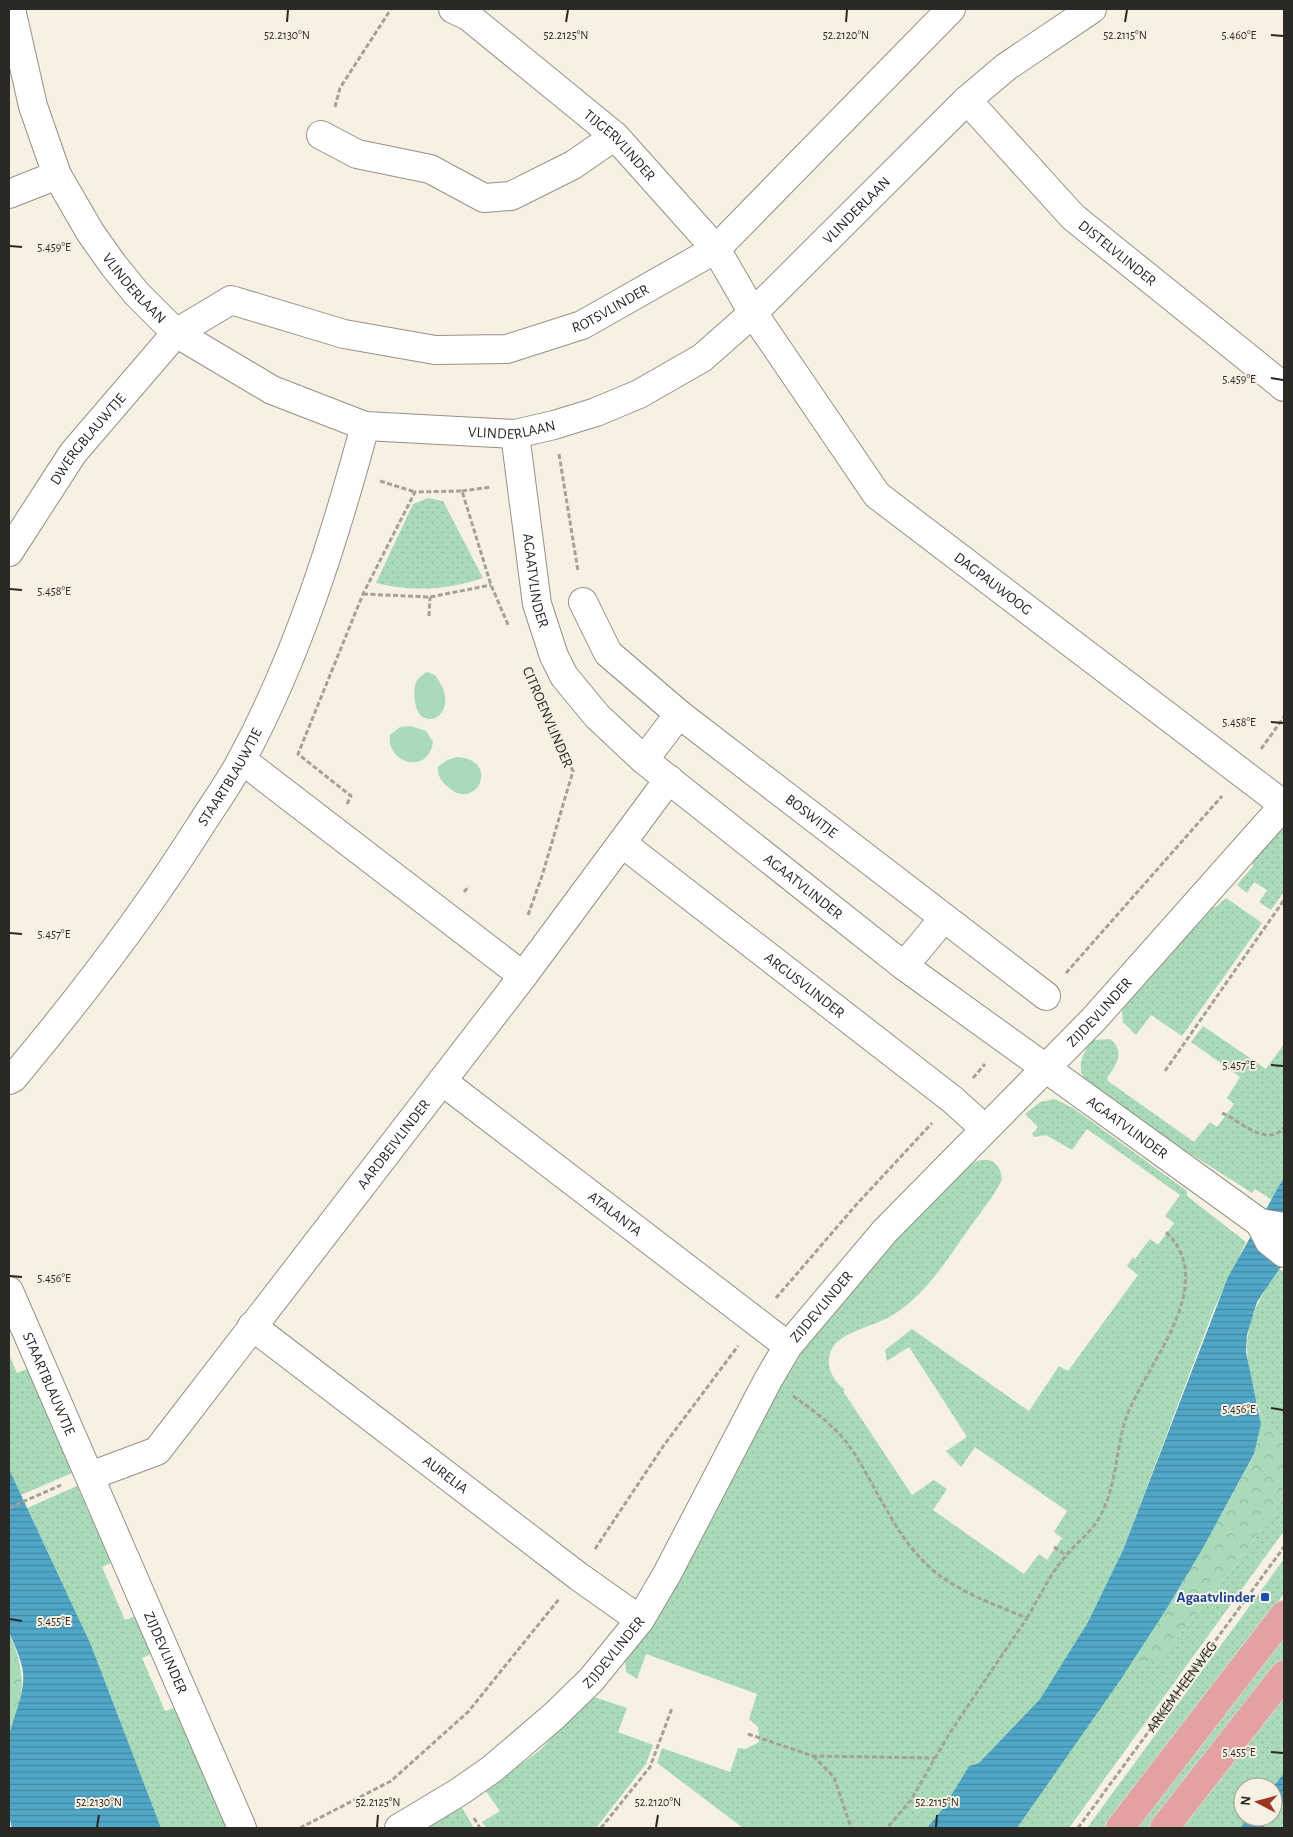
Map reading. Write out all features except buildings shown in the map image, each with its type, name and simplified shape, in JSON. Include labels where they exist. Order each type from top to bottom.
[{"type":"main road","points":[[1120,1828],[1284,1615]]},
{"type":"main road","points":[[1164,1828],[1284,1675]]},
{"type":"street","name":"VLINDERLAAN","points":[[11,9],[14,46],[57,174],[90,232],[114,266],[137,294],[176,333],[272,390],[365,426],[515,434],[554,425],[596,412],[639,394],[702,358],[753,313],[967,100],[1006,67],[1092,9]]},
{"type":"street","name":"ROTSVLINDER","points":[[176,333],[231,300],[344,334],[435,350],[508,349],[582,325],[716,249],[951,9]]},
{"type":"street","name":"TIJGERVLINDER","points":[[465,11],[616,136],[716,249],[753,313]]},
{"type":"street","name":"DISTELVLINDER","points":[[967,100],[1073,217],[1284,387]]},
{"type":"street","points":[[321,135],[358,154],[430,169],[484,198],[511,196],[573,164],[616,136]]},
{"type":"street","points":[[9,194],[57,174]]},
{"type":"street","name":"DAGPAUWOOG","points":[[753,313],[877,495],[1284,805]]},
{"type":"street","name":"DWERGBLAUWTJE","points":[[9,552],[73,453],[176,333]]},
{"type":"street","name":"STAARTBLAUWTJE","points":[[9,1080],[13,1078],[52,1032],[111,956],[166,879],[242,760],[286,667],[313,596],[337,525],[365,426]]},
{"type":"street","name":"AGAATVLINDER","points":[[515,434],[537,604],[554,656],[564,676],[580,697],[620,739],[644,760],[904,966],[1046,1070],[1261,1219],[1268,1241],[1284,1253]]},
{"type":"street","name":"BOSWITJE","points":[[583,602],[608,653],[679,714],[1046,996]]},
{"type":"street","points":[[644,760],[679,714]]},
{"type":"street","points":[[242,760],[523,976]]},
{"type":"street","name":"AARDBEIVLINDER","points":[[90,1476],[157,1452],[523,976],[623,844],[669,779]]},
{"type":"street","name":"ZIJDEVLINDER","points":[[399,1828],[459,1792],[520,1746],[591,1680],[640,1620],[667,1574],[768,1380],[788,1346],[886,1231],[1094,1019],[1284,805]]},
{"type":"street","name":"ARGUSVLINDER","points":[[623,844],[954,1100],[985,1129]]},
{"type":"street","points":[[904,966],[944,919]]},
{"type":"street","name":"ATALANTA","points":[[442,1081],[788,1346]]},
{"type":"street","name":"STAARTBLAUWTJE","points":[[9,1291],[90,1476]]},
{"type":"street","name":"AURELIA","points":[[252,1326],[578,1576],[640,1620]]},
{"type":"street","name":"ZIJDEVLINDER","points":[[90,1476],[242,1828]]},
{"type":"path","points":[[321,135],[338,102],[340,88],[391,9]]},
{"type":"path","points":[[554,425],[583,602]]},
{"type":"path","points":[[351,796],[298,754],[363,594],[415,492],[462,492],[491,586],[510,630]]},
{"type":"path","points":[[363,594],[430,597],[491,586]]},
{"type":"path","points":[[429,616],[430,597]]},
{"type":"path","name":"CITROENVLINDER","points":[[526,918],[542,876],[573,771],[542,700]]},
{"type":"path","points":[[1046,996],[1242,774],[1284,717]]},
{"type":"path","points":[[1165,1071],[1284,900]]},
{"type":"path","points":[[300,1828],[390,1781],[468,1712],[578,1576],[664,1445],[756,1321],[856,1204],[954,1100],[1005,1040]]},
{"type":"path","points":[[1222,1112],[1263,1135],[1272,1135],[1284,1128]]},
{"type":"path","points":[[887,1828],[911,1800],[935,1758],[1066,1555],[1097,1520],[1108,1498],[1124,1424],[1133,1398],[1175,1325],[1186,1275],[1178,1244],[1166,1232]]},
{"type":"path","points":[[768,1380],[818,1414],[834,1429],[859,1461],[889,1516],[906,1540],[935,1571],[955,1586],[1026,1618]]},
{"type":"path","points":[[9,1508],[55,1488]]},
{"type":"path","points":[[1054,1547],[1066,1555]]},
{"type":"path","name":"ARKEMHEENWEG","points":[[1078,1828],[1284,1547]]},
{"type":"path","points":[[601,1828],[650,1767],[672,1708]]},
{"type":"path","points":[[748,1734],[813,1756],[935,1758]]},
{"type":"path","points":[[813,1756],[834,1778],[851,1828]]},
{"type":"green space","points":[[428,498],[443,501],[483,578],[456,585],[417,589],[376,583],[413,504]]},
{"type":"green space","points":[[427,672],[435,675],[445,696],[443,710],[438,716],[430,719],[425,718],[419,713],[414,694],[417,681]]},
{"type":"green space","points":[[411,726],[426,731],[433,742],[430,753],[424,759],[416,762],[408,762],[401,758],[394,753],[390,745],[390,735],[400,727]]},
{"type":"green space","points":[[457,757],[471,760],[479,767],[480,783],[475,790],[468,794],[458,793],[448,787],[438,773],[438,767],[447,760]]},
{"type":"green space","points":[[1284,821],[1284,892],[1271,910],[1259,902],[1267,890],[1254,882],[1247,893],[1237,885],[1253,866],[1252,859]]},
{"type":"green space","points":[[1226,898],[1262,923],[1182,1036],[1151,1015],[1136,1035],[1123,1022],[1122,1008],[1211,907],[1216,907]]},
{"type":"green space","points":[[1203,1026],[1266,1069],[1284,1044],[1284,1177],[1272,1200],[1255,1189],[1252,1193],[1142,1123],[1088,1084],[1084,1078],[1081,1062],[1085,1051],[1093,1040],[1110,1039],[1118,1049],[1118,1058],[1107,1078],[1108,1081],[1194,1142],[1210,1122],[1217,1127],[1234,1104],[1227,1098],[1240,1077],[1191,1042]]},
{"type":"green space","points":[[1055,1099],[1073,1108],[1187,1191],[1187,1196],[1246,1242],[1214,1309],[1123,1550],[1088,1622],[1040,1699],[979,1763],[969,1766],[944,1807],[927,1828],[743,1828],[657,1763],[662,1748],[730,1772],[738,1748],[746,1749],[759,1742],[758,1727],[749,1719],[757,1694],[646,1654],[637,1679],[626,1672],[625,1658],[669,1597],[775,1396],[800,1355],[831,1311],[880,1253],[973,1163],[979,1161],[989,1160],[993,1162],[1001,1174],[1002,1180],[991,1198],[928,1285],[918,1295],[896,1313],[853,1332],[838,1341],[830,1353],[830,1371],[845,1390],[843,1391],[912,1495],[934,1480],[947,1489],[933,1510],[1024,1574],[1039,1554],[1047,1560],[1062,1538],[1054,1532],[1067,1511],[975,1447],[961,1467],[946,1451],[967,1437],[909,1347],[887,1361],[885,1350],[912,1329],[1029,1411],[1059,1366],[1068,1371],[1138,1275],[1127,1266],[1133,1257],[1135,1259],[1150,1239],[1158,1245],[1174,1223],[1165,1216],[1180,1195],[1087,1129],[1072,1150],[1046,1135],[1034,1137],[1032,1134],[1038,1127],[1025,1114],[1040,1102]]},
{"type":"green space","points":[[1279,1268],[1284,1272],[1284,1445],[1259,1408],[1247,1352],[1250,1324],[1261,1297]]},
{"type":"green space","points":[[9,1354],[17,1373],[27,1369],[72,1473],[21,1495],[9,1469]]},
{"type":"green space","points":[[1259,1411],[1280,1436],[1284,1445],[1284,1496],[1243,1556],[1162,1656],[1147,1664],[1131,1663],[1203,1548],[1254,1455],[1260,1424]]},
{"type":"green space","points":[[77,1486],[111,1563],[102,1567],[125,1620],[135,1616],[151,1654],[142,1658],[165,1711],[174,1708],[227,1828],[161,1828],[160,1826],[91,1645],[27,1508]]},
{"type":"green space","points":[[1284,1496],[1284,1531],[1069,1828],[1017,1828],[1131,1663],[1162,1656],[1243,1556]]},
{"type":"green space","points":[[1284,1559],[1284,1594],[1104,1828],[1087,1828]]},
{"type":"green space","points":[[1284,1629],[1284,1661],[1154,1828],[1129,1828]]},
{"type":"green space","points":[[9,1632],[16,1650],[22,1686],[9,1743]]},
{"type":"green space","points":[[1284,1693],[1284,1773],[1281,1777],[1233,1777],[1233,1827],[1240,1828],[1179,1828]]},
{"type":"green space","points":[[594,1697],[627,1708],[618,1732],[653,1745],[646,1764],[596,1828],[486,1828],[482,1822],[500,1811],[485,1790],[539,1751],[584,1703]]},
{"type":"green space","points":[[1284,1802],[1283,1827],[1283,1803]]},
{"type":"green space","points":[[461,1806],[474,1828],[423,1828]]},
{"type":"green space","points":[[1264,1827],[1283,1827],[1282,1828]]},
{"type":"water","points":[[1284,1177],[1284,1262],[1257,1302],[1247,1335],[1246,1352],[1261,1424],[1254,1454],[1203,1548],[1121,1679],[1017,1828],[927,1828],[944,1807],[969,1766],[979,1763],[1040,1699],[1088,1622],[1123,1550],[1228,1277]]},
{"type":"water","points":[[9,1469],[91,1645],[161,1828],[12,1828],[7,1795],[7,1753],[10,1732],[21,1695],[23,1672],[9,1632]]},
{"type":"water","points":[[1284,1773],[1283,1803],[1283,1777],[1281,1777]]},
{"type":"water","points":[[1241,1827],[1264,1827],[1263,1828]]},
{"type":"place","name":"Agaatvlinder","points":[[1265,1597]]}]
